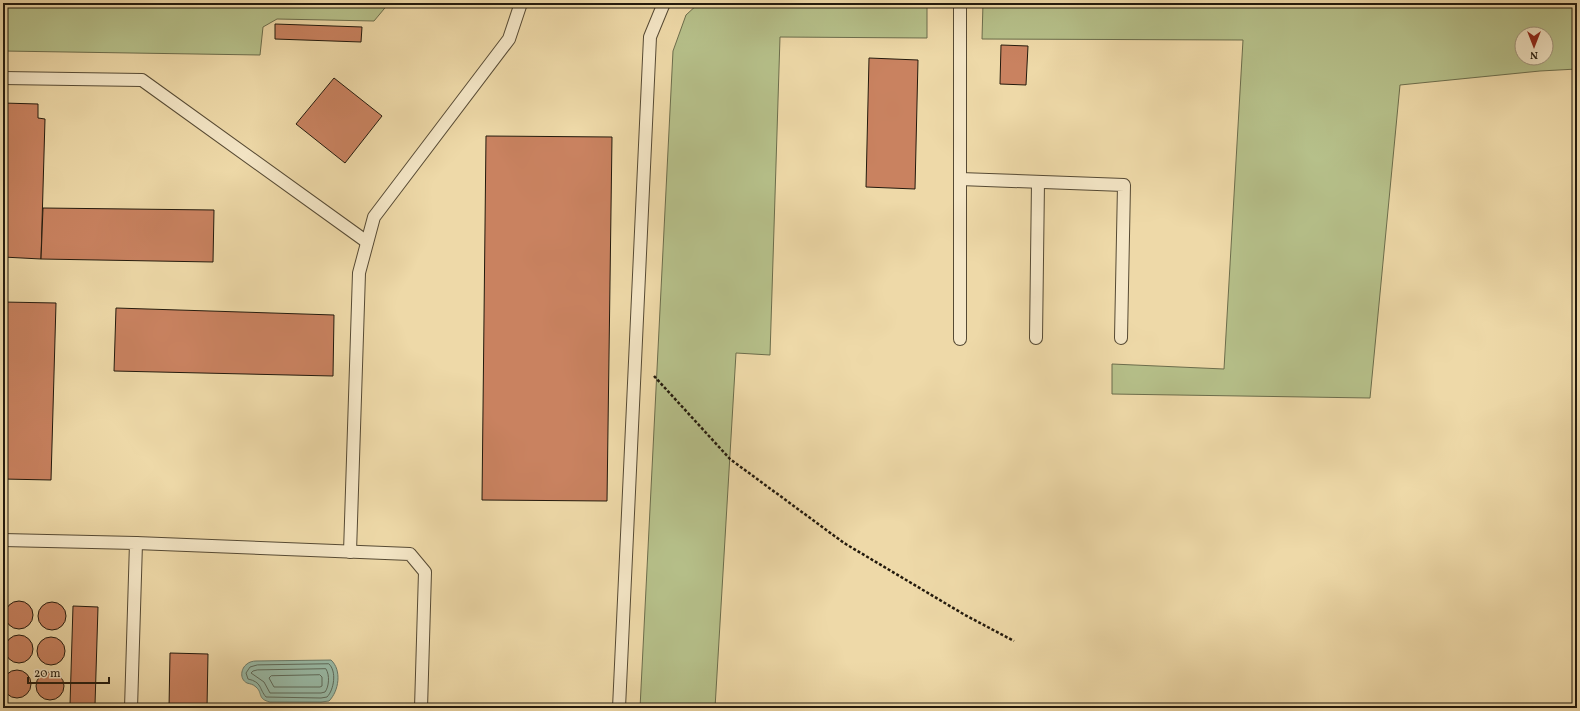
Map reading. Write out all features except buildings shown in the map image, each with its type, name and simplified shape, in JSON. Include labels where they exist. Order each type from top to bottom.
[{"type":"lane","points":[[350,552],[359,273],[374,216],[509,39],[521,3]]},
{"type":"lane","points":[[619,708],[650,36],[664,3]]},
{"type":"lane","points":[[960,3],[960,339]]},
{"type":"lane","points":[[3,78],[142,80],[367,242]]},
{"type":"lane","points":[[960,179],[1124,185],[1121,338]]},
{"type":"lane","points":[[1036,338],[1038,182]]},
{"type":"lane","points":[[3,540],[136,542],[410,554],[425,572],[421,708]]},
{"type":"lane","points":[[131,708],[136,542]]},
{"type":"path","points":[[635,355],[730,459],[844,542],[966,615],[1014,641]]},
{"type":"green space","points":[[3,3],[389,3],[374,21],[277,19],[263,27],[260,55],[3,51]]},
{"type":"green space","points":[[699,3],[927,3],[927,38],[780,37],[770,355],[736,353],[715,708],[640,708],[673,51],[686,15]]},
{"type":"green space","points":[[983,3],[1577,3],[1577,69],[1540,71],[1400,85],[1370,398],[1112,394],[1112,364],[1224,369],[1243,40],[982,39]]},
{"type":"water","points":[[331,660],[337,669],[338,680],[335,692],[329,701],[266,701],[262,698],[258,689],[244,681],[242,676],[243,668],[254,661]]}]
